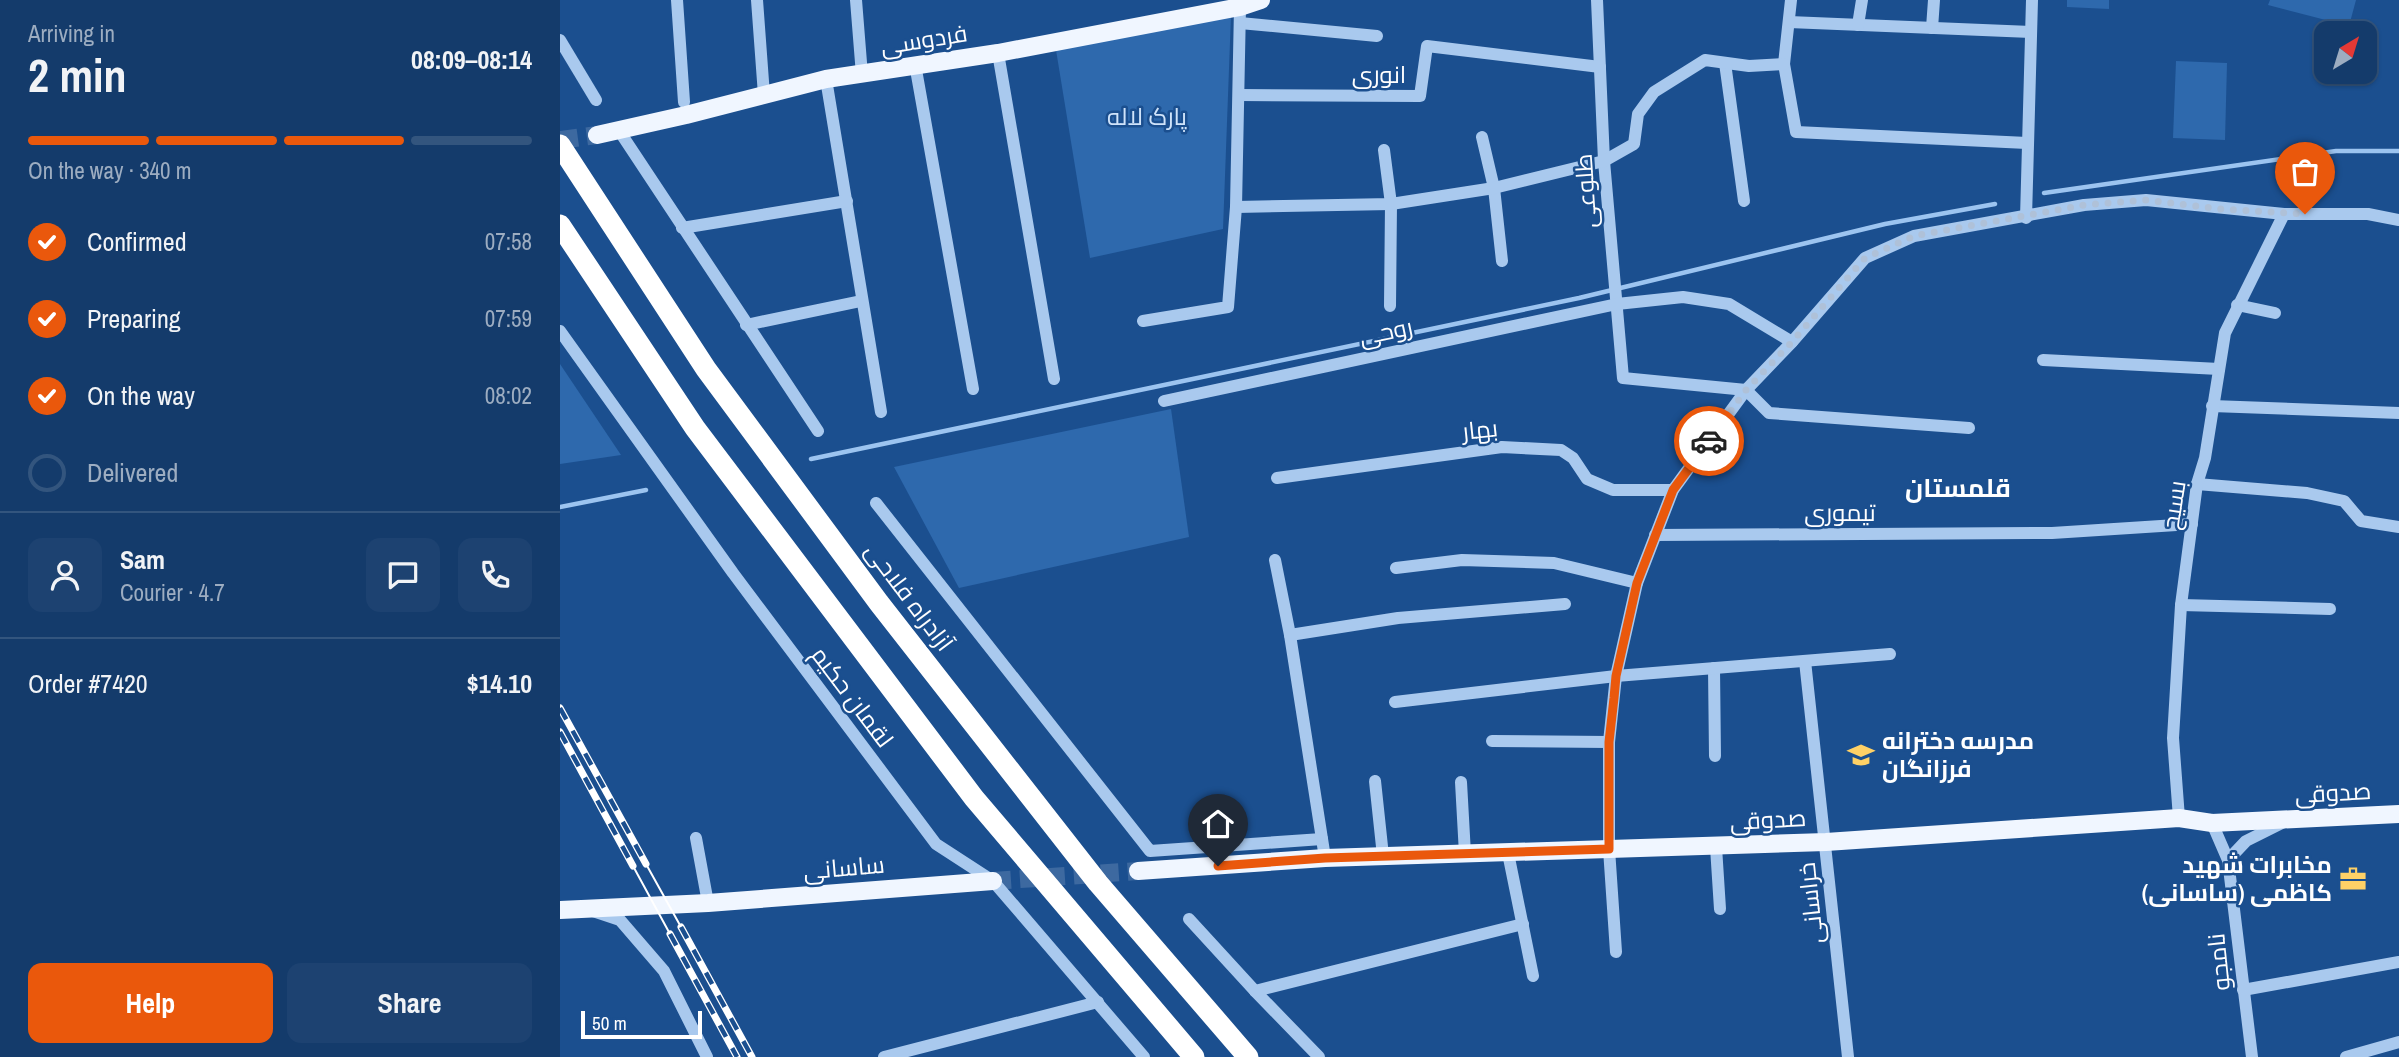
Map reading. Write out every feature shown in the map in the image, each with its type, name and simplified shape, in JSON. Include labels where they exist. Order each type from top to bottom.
[{"type":"highway","name":"آزادراه فلاحی","points":[[560,145],[706,369],[879,603],[1098,883],[1248,1057]]},
{"type":"highway","points":[[560,225],[695,428],[974,798],[1194,1057]]},
{"type":"main road","name":"فردوسی","points":[[597,135],[826,79],[1240,15],[1261,0]]},
{"type":"main road","name":"صدوقی","points":[[1138,871],[1325,858],[1826,842],[2179,818],[2212,823],[2399,814]]},
{"type":"main road","name":"ساسانی","points":[[583,908],[704,903],[993,881]]},
{"type":"main road","points":[[560,910],[583,908]]},
{"type":"street","points":[[677,0],[684,102]]},
{"type":"street","points":[[757,0],[764,95]]},
{"type":"street","points":[[856,0],[862,75]]},
{"type":"street","name":"طلوعی","points":[[1597,0],[1604,161],[1623,378],[1746,390]]},
{"type":"street","points":[[1791,0],[1784,64],[1796,132],[2027,143]]},
{"type":"street","points":[[1858,25],[1862,0]]},
{"type":"street","points":[[1932,28],[1934,0]]},
{"type":"street","points":[[2026,218],[2032,0]]},
{"type":"street","points":[[1143,321],[1228,307],[1236,207],[1240,15],[1377,36]]},
{"type":"street","points":[[1789,22],[2031,32]]},
{"type":"street","points":[[560,40],[596,100]]},
{"type":"street","name":"انوری","points":[[1239,95],[1420,96],[1427,46],[1600,67]]},
{"type":"street","points":[[998,53],[1054,379]]},
{"type":"street","points":[[1236,207],[1391,204],[1494,188],[1604,161],[1634,144],[1638,114],[1654,92],[1705,60],[1749,66],[1784,64]]},
{"type":"street","points":[[1725,63],[1744,201]]},
{"type":"street","points":[[915,64],[972,389]]},
{"type":"street","points":[[826,79],[881,412]]},
{"type":"street","points":[[618,129],[818,431]]},
{"type":"street","points":[[1482,137],[1494,188],[1502,261]]},
{"type":"street","points":[[1384,150],[1391,204],[1390,306]]},
{"type":"street","points":[[1616,953],[1609,849],[1609,742],[1616,676],[1637,583],[1673,490],[1746,390],[1865,258],[1914,236],[2026,218],[2084,205],[2146,200],[2284,214],[2368,214],[2399,219]]},
{"type":"street","points":[[682,228],[847,201]]},
{"type":"street","name":"بسیح","points":[[2179,818],[2173,738],[2181,606],[2197,484],[2204,458],[2225,333],[2284,214]]},
{"type":"street","name":"روحی","points":[[1164,401],[1617,304],[1683,297],[1729,304],[1792,342]]},
{"type":"street","points":[[746,325],[862,301]]},
{"type":"street","points":[[2237,306],[2275,313]]},
{"type":"street","name":"لقمان حکیم","points":[[560,331],[733,573],[936,844],[993,881],[1144,1057]]},
{"type":"street","points":[[2043,360],[2218,369]]},
{"type":"street","points":[[1746,390],[1769,413],[1969,428]]},
{"type":"street","points":[[2212,406],[2399,413]]},
{"type":"street","name":"بهار","points":[[1277,478],[1502,447],[1561,450],[1573,458],[1587,479],[1613,490],[1673,490]]},
{"type":"street","points":[[2197,484],[2307,493],[2344,501],[2361,521],[2399,527]]},
{"type":"street","points":[[876,503],[1150,851],[1322,839]]},
{"type":"street","name":"تیموری","points":[[1655,535],[2052,533],[2192,524]]},
{"type":"street","points":[[1275,560],[1290,635],[1325,858]]},
{"type":"street","points":[[1396,568],[1462,561],[1553,563],[1637,583]]},
{"type":"street","points":[[1290,635],[1398,618],[1565,604]]},
{"type":"street","points":[[2181,606],[2330,609]]},
{"type":"street","points":[[1395,702],[1616,676],[1891,654]]},
{"type":"street","name":"خراسانی","points":[[1805,661],[1848,1057]]},
{"type":"street","points":[[1714,668],[1715,756]]},
{"type":"street","points":[[1492,741],[1609,742]]},
{"type":"street","points":[[1375,781],[1383,856]]},
{"type":"street","points":[[1461,782],[1465,854]]},
{"type":"street","points":[[2228,860],[2246,841],[2290,819]]},
{"type":"street","name":"نامجو","points":[[2212,823],[2228,860],[2252,1057]]},
{"type":"street","points":[[695,838],[704,903]]},
{"type":"street","points":[[1716,847],[1720,909]]},
{"type":"street","points":[[1508,853],[1533,976]]},
{"type":"street","points":[[583,908],[620,920],[664,971],[707,1057]]},
{"type":"street","points":[[1189,919],[1319,1057]]},
{"type":"street","points":[[1255,991],[1523,924]]},
{"type":"street","points":[[2243,990],[2399,962]]},
{"type":"street","points":[[884,1057],[1098,1002]]},
{"type":"street","points":[[2346,1057],[2399,1042]]},
{"type":"green space","points":[[2067,0],[2109,0],[2109,9],[2067,7]]},
{"type":"green space","points":[[2270,0],[2356,0],[2350,21],[2330,21],[2268,5]]},
{"type":"green space","name":"پارک لاله","points":[[1231,15],[1223,229],[1090,258],[1056,50]]},
{"type":"green space","points":[[2176,61],[2227,63],[2225,140],[2173,138]]},
{"type":"green space","points":[[560,364],[621,455],[560,464]]},
{"type":"green space","points":[[1171,409],[1189,537],[959,588],[894,467]]},
{"type":"waterway","points":[[2044,193],[2336,151],[2399,151]]},
{"type":"waterway","points":[[811,459],[1579,298],[1885,224],[1995,204]]},
{"type":"waterway","points":[[560,507],[646,490]]},
{"type":"tunnel","points":[[560,140],[597,135]]},
{"type":"tunnel","points":[[993,881],[1138,871]]},
{"type":"tram line","points":[[646,864],[681,927]]},
{"type":"tram line","points":[[633,866],[670,934]]},
{"type":"railway","points":[[560,708],[646,864]]},
{"type":"railway","points":[[560,732],[633,866]]},
{"type":"railway","points":[[681,927],[752,1057]]},
{"type":"railway","points":[[670,934],[737,1057]]},
{"type":"way so far","points":[[1709,441],[1746,390],[1865,258],[1914,236],[2026,218],[2084,205],[2146,200],[2221,209],[2305,214]]},
{"type":"place","name":"مدرسه دخترانه فرزانگان","points":[[1861,755]]},
{"type":"place","name":"مخابرات شهید کاظمی (ساسانی)","points":[[2353,879]]},
{"type":"district","name":"قلمستان","points":[[1958,488]]},
{"type":"route","points":[[1218,866],[1325,858],[1609,849],[1609,742],[1616,676],[1637,583],[1673,490],[1709,441]]}]
